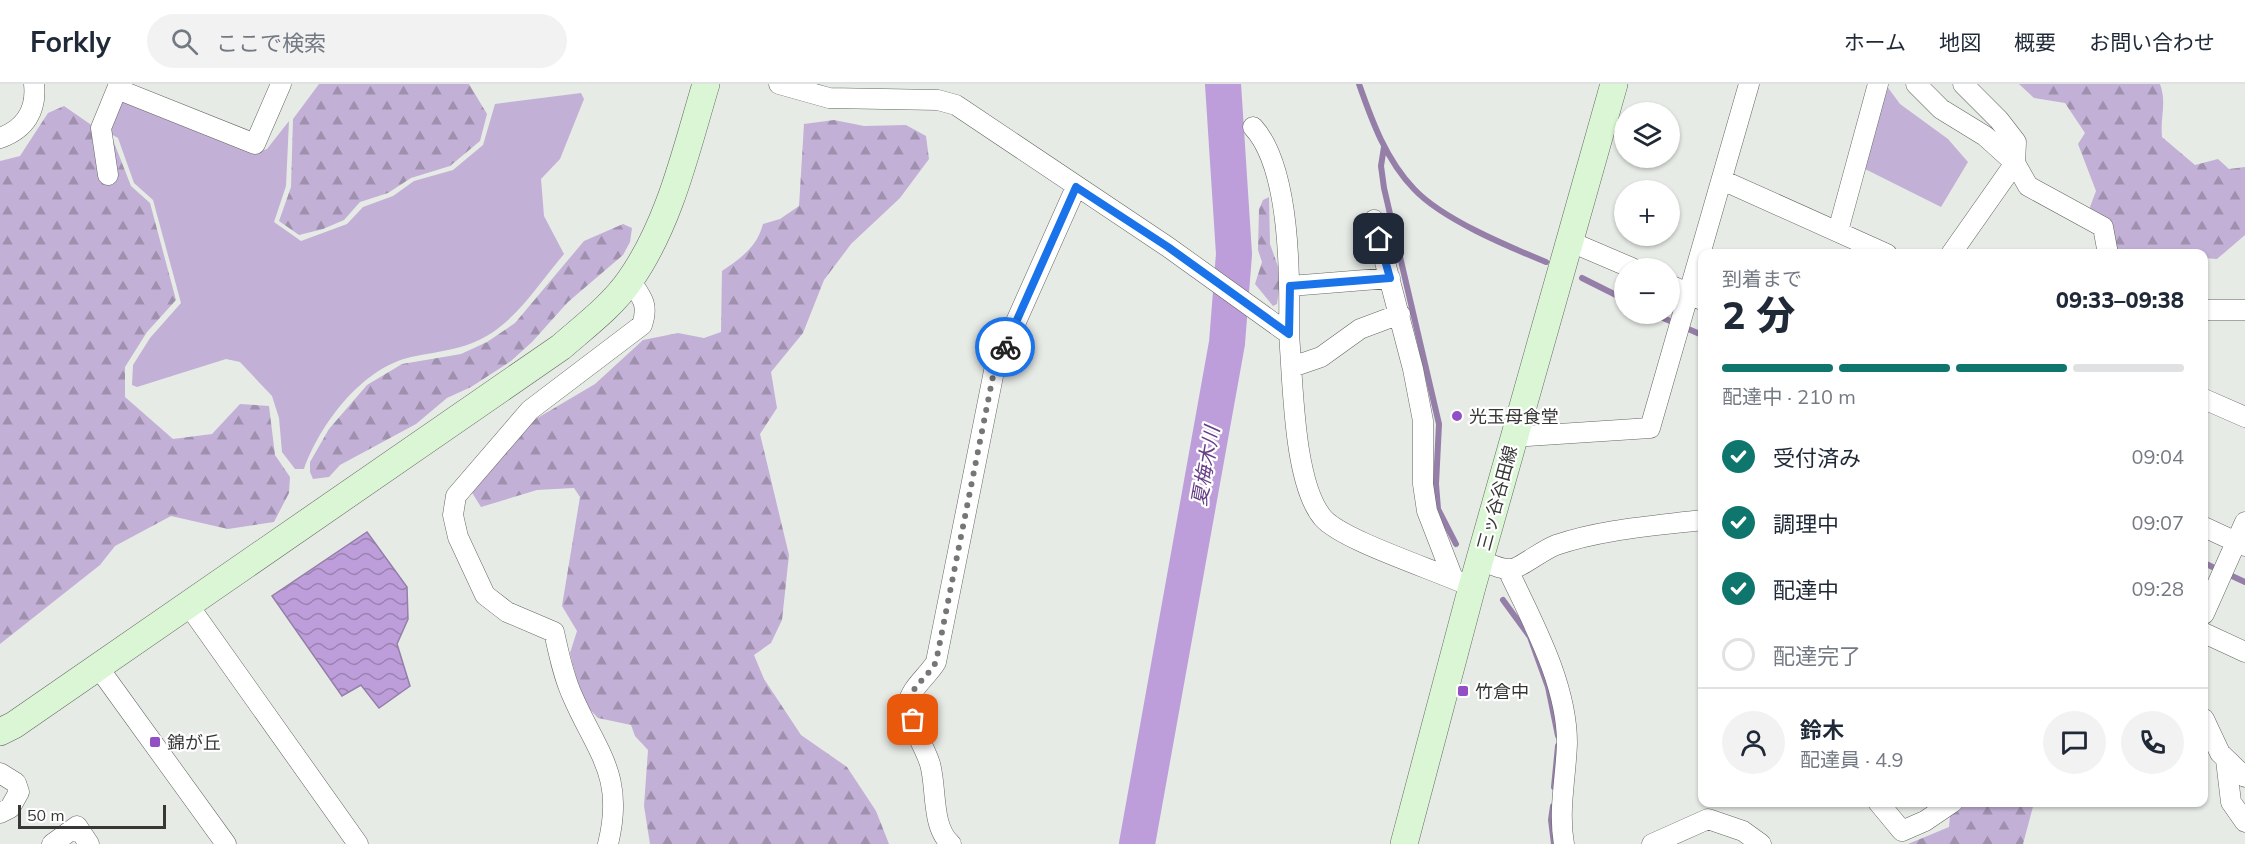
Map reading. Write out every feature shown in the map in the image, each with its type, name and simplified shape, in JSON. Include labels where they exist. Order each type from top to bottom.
[{"type":"street","points":[[0,138],[19,131],[35,96],[34,84]]},
{"type":"street","points":[[108,176],[101,128],[118,87],[255,144],[281,84]]},
{"type":"street","points":[[0,732],[14,725],[189,606],[561,347],[600,314],[630,280],[662,221],[706,84]]},
{"type":"street","points":[[779,84],[829,91],[935,92],[982,121],[1289,334]]},
{"type":"street","name":"三ッ谷谷田線","points":[[1404,844],[1463,583],[1480,560],[1614,84]]},
{"type":"street","points":[[1707,249],[1722,180],[1749,84]]},
{"type":"street","points":[[1838,231],[1878,84]]},
{"type":"street","points":[[1916,84],[1941,109],[1985,136],[2015,164],[2028,186],[2103,227],[2107,249]]},
{"type":"street","points":[[1955,249],[2015,164],[2016,142],[1999,120],[1963,84]]},
{"type":"street","points":[[1253,127],[1264,140],[1270,153],[1287,236],[1290,286],[1289,334],[1305,481],[1323,518],[1336,528],[1382,550],[1463,583]]},
{"type":"street","points":[[1722,180],[1876,249]]},
{"type":"street","points":[[951,844],[937,816],[930,763],[908,706],[911,693],[929,674],[936,662],[994,371],[1076,187]]},
{"type":"street","points":[[1374,220],[1400,314],[1424,421],[1423,484],[1427,511],[1463,583]]},
{"type":"street","points":[[1571,242],[1614,260]]},
{"type":"street","points":[[1290,286],[1390,278]]},
{"type":"street","points":[[608,844],[614,820],[612,785],[605,758],[572,696],[562,669],[555,632],[507,612],[485,595],[458,537],[453,514],[456,496],[530,410],[642,326],[647,312],[644,301],[630,280]]},
{"type":"street","points":[[1514,437],[1650,428],[1696,297],[1680,290]]},
{"type":"street","points":[[2208,309],[2245,310]]},
{"type":"street","points":[[1292,367],[1321,357],[1360,329],[1400,314]]},
{"type":"street","points":[[2208,401],[2245,417]]},
{"type":"street","points":[[1480,560],[1508,570],[1516,568],[1556,545],[1582,538],[1698,521]]},
{"type":"street","points":[[2208,605],[2237,549],[2245,522]]},
{"type":"street","points":[[2208,530],[2237,549]]},
{"type":"street","points":[[1508,570],[1548,659],[1565,715],[1567,744],[1561,829],[1564,844]]},
{"type":"street","points":[[189,606],[358,844]]},
{"type":"street","points":[[2208,635],[2245,652]]},
{"type":"street","points":[[98,667],[226,844]]},
{"type":"street","points":[[2208,726],[2226,760],[2245,777]]},
{"type":"street","points":[[2226,760],[2231,802],[2245,822]]},
{"type":"street","points":[[0,773],[16,783],[19,792],[10,808],[0,813]]},
{"type":"street","points":[[1881,807],[1896,837],[1946,807]]},
{"type":"street","points":[[1652,844],[1708,819],[1743,831],[1761,844]]},
{"type":"street","points":[[52,844],[77,826],[89,844]]},
{"type":"green space","points":[[319,84],[469,84],[487,114],[480,141],[450,166],[411,178],[388,193],[360,202],[344,220],[323,229],[299,235],[279,221],[291,187],[293,119]]},
{"type":"green space","points":[[2019,84],[2160,84],[2163,97],[2162,137],[2195,165],[2218,159],[2229,169],[2245,167],[2245,235],[2217,259],[2208,258],[2208,249],[2109,249],[2097,231],[2090,207],[2096,191],[2078,144],[2085,133],[2065,103],[2034,98]]},
{"type":"green space","points":[[1886,85],[1900,104],[1948,139],[1968,162],[1941,207],[1859,166]]},
{"type":"green space","points":[[581,93],[584,99],[560,159],[541,179],[544,216],[564,254],[521,307],[490,334],[461,347],[393,363],[360,385],[332,417],[311,452],[304,469],[295,469],[282,452],[279,418],[272,396],[240,362],[226,359],[137,387],[132,385],[133,365],[150,338],[181,303],[153,200],[134,183],[118,138],[106,131],[122,97],[257,152],[267,149],[289,121],[286,186],[274,222],[301,241],[347,224],[363,207],[393,196],[414,181],[453,170],[483,145],[495,104]]},
{"type":"green space","points":[[64,106],[113,140],[131,186],[150,203],[176,300],[147,332],[125,367],[125,397],[173,439],[212,434],[240,404],[269,406],[275,455],[290,477],[289,493],[274,522],[228,529],[171,516],[115,546],[100,565],[0,644],[0,161],[20,156],[48,113]]},
{"type":"green space","points":[[834,120],[864,126],[906,125],[926,136],[929,159],[900,198],[851,244],[824,280],[803,333],[771,372],[777,408],[760,434],[789,555],[782,620],[771,643],[754,655],[764,679],[801,735],[847,767],[876,811],[889,844],[650,844],[644,806],[648,750],[635,736],[631,725],[598,718],[582,701],[570,653],[577,631],[562,606],[580,497],[574,488],[537,490],[481,507],[471,491],[534,420],[595,384],[643,340],[678,333],[704,338],[721,332],[722,271],[752,246],[763,224],[780,219],[799,206],[804,124]]},
{"type":"green space","points":[[1269,197],[1270,244],[1281,275],[1277,304],[1273,306],[1255,284],[1262,262],[1258,250],[1259,209],[1263,200]]},
{"type":"green space","points":[[623,224],[632,228],[630,242],[623,255],[568,302],[532,342],[511,361],[471,387],[447,398],[416,424],[340,465],[329,477],[313,479],[310,462],[329,429],[367,385],[402,364],[461,354],[487,342],[515,323],[584,241]]},
{"type":"green space","points":[[1951,807],[2033,807],[2023,844],[1908,844],[1949,827]]},
{"type":"water","points":[[367,532],[407,587],[408,619],[397,644],[410,686],[379,708],[361,685],[342,696],[272,596]]},
{"type":"waterway","name":"夏梅木川","points":[[1137,844],[1227,343],[1234,254],[1223,84]]},
{"type":"waterway","points":[[1359,84],[1388,153],[1395,166],[1414,189],[1441,211],[1458,221],[1494,240],[1546,262]]},
{"type":"waterway","points":[[1384,147],[1381,166],[1384,188],[1439,424],[1436,484],[1438,509],[1456,544]]},
{"type":"waterway","points":[[1582,278],[1614,294]]},
{"type":"waterway","points":[[1677,324],[1698,333]]},
{"type":"waterway","points":[[2208,565],[2245,582]]},
{"type":"waterway","points":[[1503,600],[1530,637],[1548,687],[1558,736]]},
{"type":"waterway","points":[[1554,787],[1558,746]]},
{"type":"waterway","points":[[1553,806],[1551,820],[1554,844]]},
{"type":"way so far","points":[[913,720],[908,706],[911,693],[929,674],[936,662],[994,371],[1005,347]]},
{"type":"place","name":"光玉母食堂","points":[[1457,416]]},
{"type":"place","name":"竹倉中","points":[[1463,691]]},
{"type":"place","name":"錦が丘","points":[[155,742]]},
{"type":"route","points":[[1005,347],[1076,187],[1168,247],[1289,334],[1290,286],[1390,278],[1379,239]]}]
